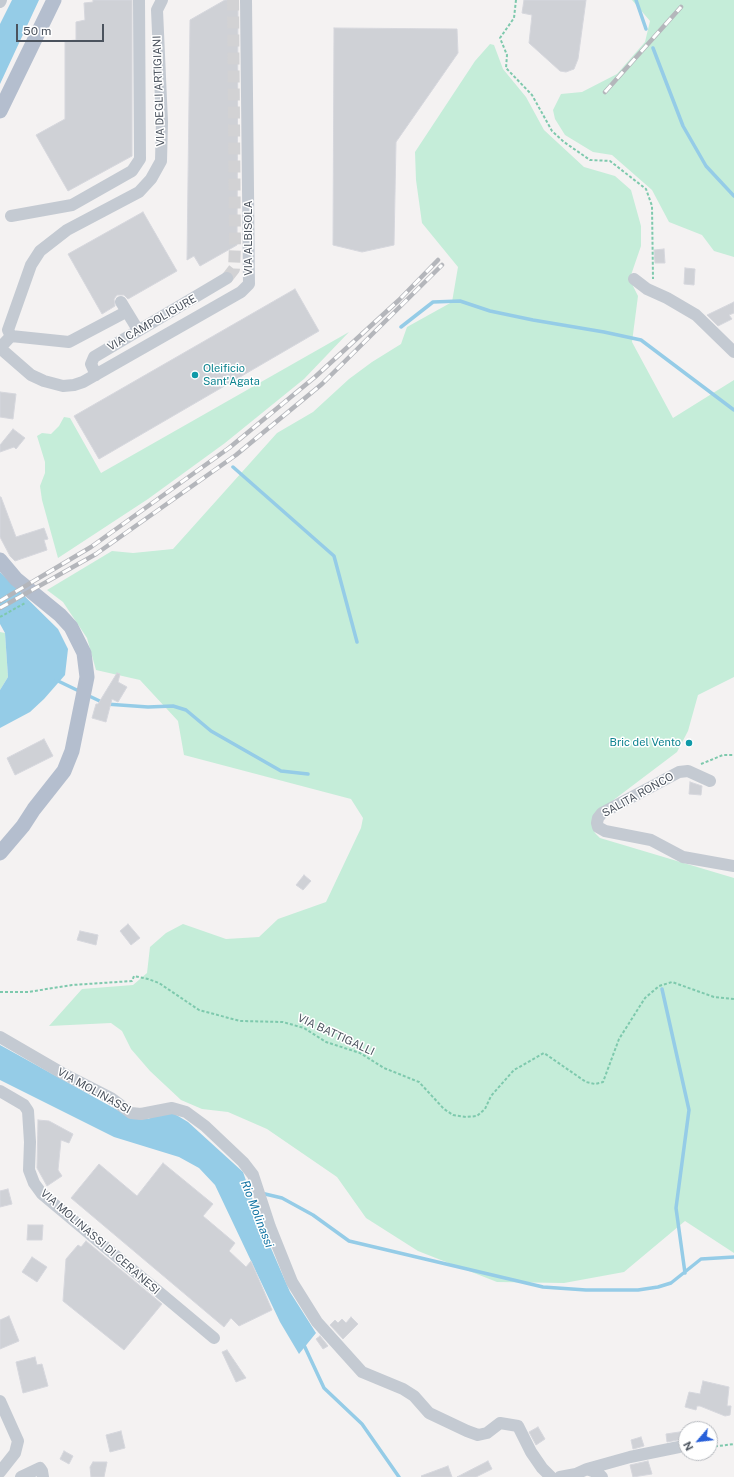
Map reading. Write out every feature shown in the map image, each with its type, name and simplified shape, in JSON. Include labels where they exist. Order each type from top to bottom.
[{"type":"main road","points":[[0,111],[54,0]]},
{"type":"main road","points":[[0,560],[16,579],[60,615],[70,627],[84,653],[87,677],[74,744],[64,770],[23,826],[0,853]]},
{"type":"street","points":[[11,216],[72,205],[132,171],[140,159],[139,0]]},
{"type":"street","name":"VIA DEGLI ARTIGIANI","points":[[12,336],[8,330],[32,264],[40,251],[67,230],[139,192],[151,179],[161,161],[162,122],[157,10],[162,0]]},
{"type":"street","name":"VIA ALBISOLA","points":[[0,348],[31,375],[63,386],[74,384],[96,375],[241,292],[249,284],[246,0]]},
{"type":"street","name":"VIA CAMPOLIGURE","points":[[96,375],[92,369],[92,359],[138,330],[228,278]]},
{"type":"street","points":[[634,279],[647,289],[667,298],[696,315],[734,352]]},
{"type":"street","points":[[0,348],[12,336],[69,342],[122,308],[138,330]]},
{"type":"street","name":"SALITA RONCO","points":[[710,781],[688,771],[662,780],[602,813],[597,820],[598,827],[612,834],[651,840],[692,860],[734,866]]},
{"type":"street","name":"VIA MOLINASSI","points":[[0,1037],[62,1073],[111,1098],[131,1113],[141,1114],[172,1108],[186,1112],[205,1126],[228,1146],[253,1175],[270,1227],[292,1282],[317,1322],[362,1372],[403,1389],[414,1396],[429,1413],[467,1431],[478,1434],[487,1434],[500,1423],[518,1426],[531,1452],[542,1468],[551,1477]]},
{"type":"street","name":"VIA MOLINASSI DI CERANESI","points":[[0,1091],[24,1105],[28,1111],[30,1142],[29,1170],[34,1183],[42,1194],[214,1338]]},
{"type":"street","points":[[0,1402],[18,1441],[15,1453],[0,1472]]},
{"type":"street","points":[[560,1477],[576,1474],[587,1469],[630,1457],[678,1447]]},
{"type":"street","points":[[21,1477],[40,1468],[43,1477]]},
{"type":"street","points":[[587,1469],[598,1473],[602,1477]]},
{"type":"path","points":[[516,0],[514,18],[500,38],[507,55],[506,68],[532,95],[552,131],[564,142],[590,160],[610,161],[646,189],[652,206],[651,266],[654,284]]},
{"type":"path","points":[[0,617],[26,603]]},
{"type":"path","points":[[688,771],[713,758],[734,754]]},
{"type":"path","name":"VIA BATTIGALLI","points":[[0,992],[28,992],[72,985],[132,981],[134,976],[148,978],[159,983],[199,1010],[240,1022],[283,1022],[304,1028],[326,1042],[360,1053],[384,1068],[419,1082],[444,1109],[453,1115],[466,1117],[477,1116],[485,1109],[500,1084],[514,1070],[544,1053],[586,1082],[595,1084],[603,1082],[619,1039],[645,998],[666,982],[682,985],[714,996],[734,999]]},
{"type":"path","points":[[718,1446],[734,1444]]},
{"type":"green space","points":[[632,0],[734,0],[734,257],[714,251],[702,235],[669,222],[652,190],[612,155],[593,152],[565,135],[555,119],[553,110],[561,94],[582,92],[617,74],[645,42],[650,21]]},
{"type":"green space","points":[[490,44],[494,45],[503,69],[526,97],[544,130],[584,167],[615,176],[631,190],[641,226],[641,246],[631,275],[633,286],[638,296],[632,342],[673,418],[734,380],[734,677],[698,695],[688,731],[677,752],[595,814],[592,826],[595,833],[600,838],[734,878],[734,1253],[685,1221],[624,1272],[564,1283],[497,1282],[418,1251],[366,1218],[337,1177],[267,1129],[228,1112],[202,1109],[181,1100],[150,1071],[131,1049],[122,1031],[111,1023],[49,1026],[82,989],[133,985],[147,973],[150,947],[166,933],[183,924],[226,939],[259,937],[278,919],[326,902],[361,828],[363,818],[351,799],[184,755],[178,721],[140,680],[96,670],[87,638],[63,602],[47,590],[112,551],[133,553],[173,549],[277,433],[313,412],[349,379],[372,362],[401,344],[407,327],[452,302],[458,267],[422,223],[416,180],[415,152],[475,61]]},
{"type":"green space","points":[[349,332],[304,379],[225,443],[148,499],[58,558],[42,500],[40,486],[45,473],[45,462],[37,436],[42,433],[51,434],[59,426],[64,417],[70,418],[101,473]]},
{"type":"green space","points":[[0,632],[5,633],[8,677],[0,690]]},
{"type":"water","points":[[12,0],[39,0],[0,84],[0,24]]},
{"type":"water","points":[[0,572],[58,629],[68,649],[65,675],[44,699],[30,712],[0,728],[0,690],[8,677],[5,633],[0,624]]},
{"type":"water","points":[[0,1045],[130,1117],[148,1119],[157,1115],[173,1113],[188,1122],[243,1172],[264,1232],[290,1292],[316,1333],[299,1354],[280,1322],[215,1185],[199,1168],[179,1157],[114,1137],[0,1080]]},
{"type":"building","points":[[93,0],[132,0],[132,156],[68,191],[36,135],[65,119],[65,41],[76,40],[76,22],[85,20],[84,3],[93,2]]},
{"type":"building","points":[[225,0],[238,0],[237,245],[200,266],[194,256],[187,260],[190,20]]},
{"type":"building","points":[[524,0],[586,0],[578,59],[574,69],[566,72],[560,71],[529,43],[532,15],[522,13]]},
{"type":"building","points":[[334,28],[457,29],[458,53],[396,142],[394,245],[362,252],[333,245]]},
{"type":"building","points":[[143,212],[177,271],[128,299],[124,295],[117,295],[114,299],[115,306],[102,314],[68,254]]},
{"type":"building","points":[[664,249],[665,263],[655,263],[654,250]]},
{"type":"building","points":[[685,268],[695,269],[694,285],[684,284]]},
{"type":"building","name":"Oleificio Sant'Agata","points":[[295,289],[319,331],[99,459],[74,416]]},
{"type":"building","points":[[734,302],[734,313],[729,315],[732,319],[718,326],[707,315]]},
{"type":"building","points":[[0,392],[16,394],[13,419],[0,417]]},
{"type":"building","points":[[13,429],[25,438],[16,449],[14,447],[0,452],[0,445]]},
{"type":"building","points":[[0,497],[16,537],[44,528],[48,539],[44,540],[47,550],[15,561],[10,556],[0,537]]},
{"type":"building","points":[[117,673],[120,674],[118,682],[127,687],[118,702],[112,699],[106,722],[92,718],[96,704],[98,704]]},
{"type":"building","points":[[44,739],[53,756],[15,775],[7,758]]},
{"type":"building","points":[[690,782],[702,786],[701,795],[689,794]]},
{"type":"building","points":[[304,875],[311,881],[303,890],[296,885]]},
{"type":"building","points":[[128,924],[140,938],[131,945],[120,931]]},
{"type":"building","points":[[80,931],[98,935],[96,945],[77,940]]},
{"type":"building","points":[[38,1120],[49,1121],[73,1134],[69,1143],[61,1140],[58,1170],[62,1176],[47,1186],[37,1168]]},
{"type":"building","points":[[163,1163],[213,1204],[203,1216],[235,1243],[229,1251],[246,1267],[251,1261],[272,1310],[239,1326],[231,1318],[224,1327],[71,1198],[99,1164],[137,1196]]},
{"type":"building","points":[[8,1189],[12,1204],[0,1207],[0,1191]]},
{"type":"building","points":[[28,1225],[43,1225],[42,1240],[27,1240]]},
{"type":"building","points":[[86,1241],[162,1304],[124,1350],[63,1301],[66,1259],[78,1245],[81,1247]]},
{"type":"building","points":[[32,1257],[47,1267],[37,1282],[22,1272]]},
{"type":"building","points":[[9,1316],[19,1341],[0,1349],[0,1320]]},
{"type":"building","points":[[351,1317],[358,1324],[343,1339],[330,1325],[335,1320],[338,1323],[342,1319],[346,1323]]},
{"type":"building","points":[[320,1336],[328,1346],[323,1349],[316,1339]]},
{"type":"building","points":[[227,1350],[246,1378],[236,1382],[222,1352]]},
{"type":"building","points":[[35,1357],[37,1365],[42,1364],[48,1386],[23,1393],[16,1362]]},
{"type":"building","points":[[703,1381],[729,1387],[727,1406],[731,1406],[730,1415],[725,1416],[700,1406],[697,1406],[696,1410],[685,1407],[689,1392],[700,1394]]},
{"type":"building","points":[[538,1427],[545,1439],[536,1445],[529,1432]]},
{"type":"building","points":[[121,1431],[125,1448],[110,1452],[106,1435]]},
{"type":"building","points":[[678,1432],[678,1440],[667,1442],[666,1434]]},
{"type":"building","points":[[641,1437],[644,1446],[633,1449],[631,1440]]},
{"type":"building","points":[[64,1451],[73,1456],[69,1464],[60,1459]]},
{"type":"building","points":[[488,1461],[492,1469],[476,1477],[457,1477]]},
{"type":"building","points":[[648,1461],[652,1474],[633,1477],[630,1465]]},
{"type":"building","points":[[93,1462],[107,1462],[104,1477],[91,1477],[90,1467]]},
{"type":"building","points":[[448,1466],[452,1477],[421,1476]]},
{"type":"waterway","points":[[636,0],[646,29]]},
{"type":"waterway","points":[[653,48],[683,126],[706,166],[734,196]]},
{"type":"waterway","points":[[401,327],[433,302],[460,301],[490,311],[641,340],[734,410]]},
{"type":"waterway","points":[[233,467],[334,556],[357,642]]},
{"type":"waterway","points":[[56,680],[81,692]]},
{"type":"waterway","points":[[87,695],[106,704],[148,707],[173,706],[186,710],[211,731],[281,771],[308,774]]},
{"type":"waterway","points":[[662,989],[689,1110],[676,1208],[685,1273]]},
{"type":"waterway","points":[[261,1193],[282,1198],[313,1215],[349,1241],[543,1287],[586,1290],[638,1290],[658,1287],[671,1283],[701,1259],[734,1257]]},
{"type":"waterway","name":"Rio Molinassi","points":[[303,1343],[324,1388],[362,1424],[399,1477]]},
{"type":"tunnel","points":[[227,278],[234,269],[235,246],[233,0]]},
{"type":"railway","points":[[605,92],[681,7]]},
{"type":"railway","points":[[0,601],[91,547],[229,448],[315,377],[399,300],[438,260]]},
{"type":"railway","points":[[0,608],[96,554],[236,455],[322,384],[442,265]]},
{"type":"place","name":"Oleificio Sant'Agata","points":[[195,375]]},
{"type":"place","name":"Bric del Vento","points":[[689,743]]}]
